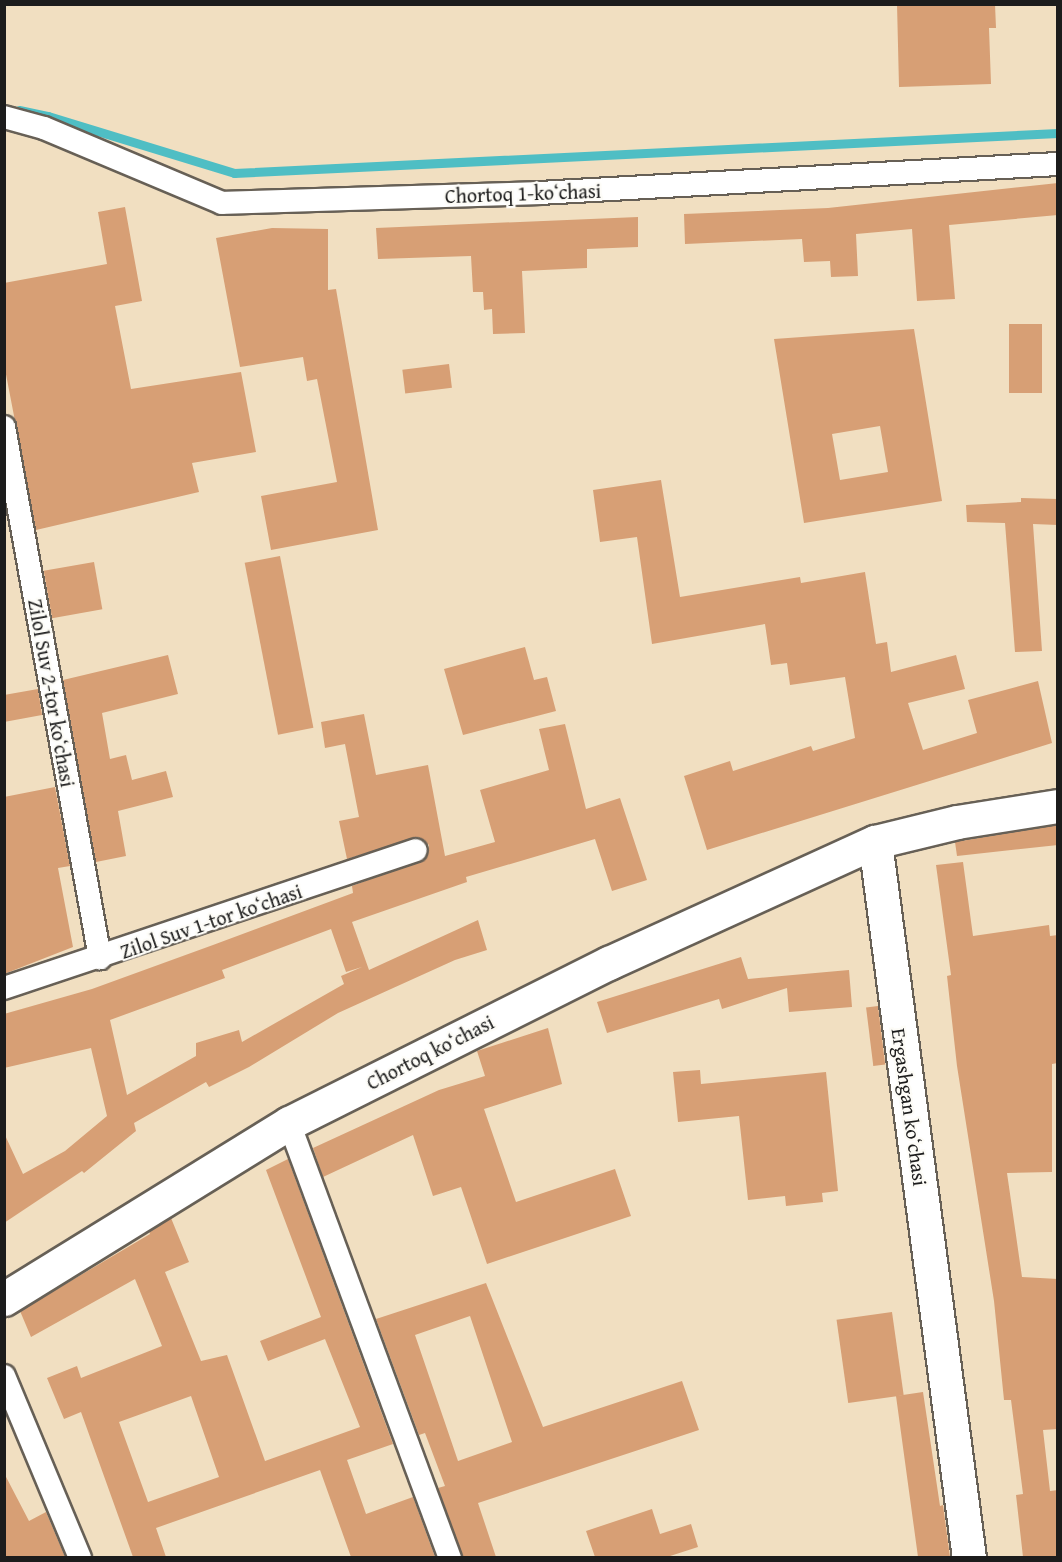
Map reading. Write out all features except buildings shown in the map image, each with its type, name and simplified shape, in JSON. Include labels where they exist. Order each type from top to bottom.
[{"type":"main road","points":[[874,842],[957,822],[1058,806]]},
{"type":"main road","name":"Chortoq koʻchasi","points":[[4,1299],[289,1123],[609,963],[874,842]]},
{"type":"main road","name":"Ergashgan koʻchasi","points":[[874,842],[969,1557]]},
{"type":"street","name":"Chortoq 1-koʻchasi","points":[[4,117],[44,129],[222,203],[538,193],[1058,164]]},
{"type":"street","name":"Zilol Suv 2-tor koʻchasi","points":[[4,427],[100,958]]},
{"type":"street","name":"Zilol Suv 1-tor koʻchasi","points":[[4,988],[100,958],[416,850]]},
{"type":"street","points":[[289,1123],[450,1557]]},
{"type":"street","points":[[4,1376],[80,1557]]},
{"type":"waterway","points":[[19,110],[48,116],[234,173],[1058,133]]}]
